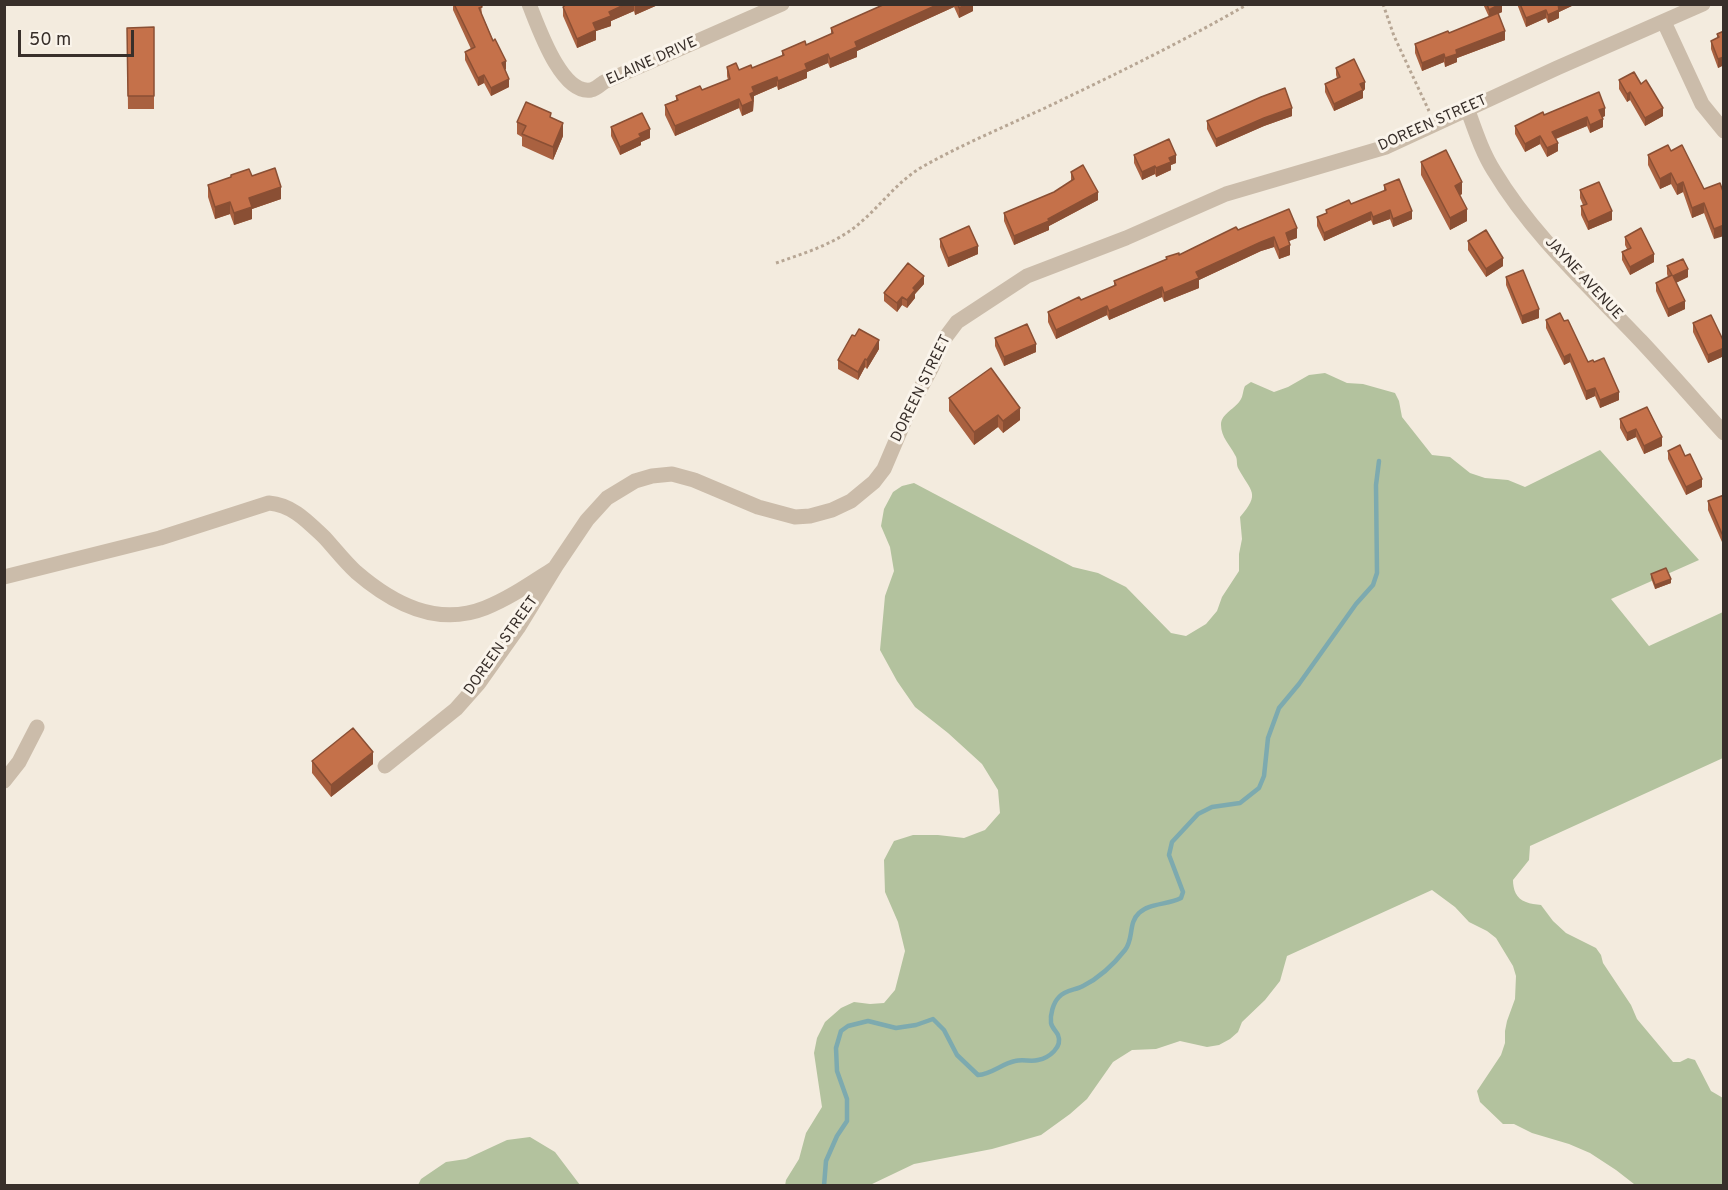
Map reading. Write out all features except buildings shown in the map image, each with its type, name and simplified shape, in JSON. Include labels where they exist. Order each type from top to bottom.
[{"type":"street","name":"ELAINE DRIVE","points":[[529,4],[560,71],[571,83],[592,90],[604,82],[783,4]]},
{"type":"street","name":"DOREEN STREET","points":[[385,766],[456,710],[479,683],[518,628],[587,520],[607,498],[634,481],[672,474],[694,480],[758,507],[795,517],[821,513],[851,501],[874,482],[884,469],[942,342],[957,322],[1027,276],[1126,238],[1226,194],[1386,147],[1467,108],[1703,4]]},
{"type":"street","points":[[1664,22],[1702,104],[1724,132]]},
{"type":"street","name":"JAYNE AVENUE","points":[[1467,108],[1495,172],[1529,220],[1579,279],[1640,341],[1724,433]]},
{"type":"street","points":[[4,577],[160,538],[268,503],[279,504],[304,517],[355,570],[376,588],[396,601],[436,614],[445,616],[465,614],[485,608],[509,597],[555,567]]},
{"type":"street","points":[[4,781],[19,762],[37,727]]},
{"type":"path","points":[[776,263],[843,236],[861,223],[909,175],[922,167],[1162,51],[1248,4]]},
{"type":"path","points":[[1383,4],[1394,36],[1435,124]]},
{"type":"green space","points":[[1325,373],[1347,383],[1363,384],[1395,393],[1402,417],[1432,455],[1450,457],[1470,473],[1485,478],[1508,480],[1525,487],[1600,450],[1699,560],[1611,599],[1649,646],[1723,612],[1723,758],[1530,846],[1529,860],[1513,880],[1514,890],[1520,899],[1541,905],[1566,933],[1596,948],[1603,963],[1631,1005],[1637,1019],[1673,1062],[1680,1062],[1688,1058],[1695,1060],[1711,1091],[1723,1098],[1723,1185],[1634,1184],[1590,1153],[1532,1133],[1514,1124],[1503,1124],[1480,1102],[1477,1091],[1501,1055],[1505,1043],[1507,1021],[1515,999],[1516,976],[1513,966],[1496,938],[1469,922],[1455,907],[1432,890],[1287,956],[1280,981],[1265,1000],[1242,1022],[1238,1032],[1219,1045],[1207,1047],[1180,1041],[1156,1049],[1132,1050],[1113,1062],[1087,1099],[1041,1135],[992,1149],[914,1164],[870,1185],[785,1186],[786,1180],[799,1159],[806,1133],[822,1107],[814,1053],[817,1038],[825,1022],[841,1008],[854,1002],[884,1003],[895,990],[905,951],[898,922],[885,892],[884,860],[894,841],[913,835],[964,838],[985,830],[1000,813],[998,790],[982,764],[915,707],[880,650],[885,596],[894,571],[890,547],[881,526],[884,509],[893,492],[902,486],[914,483],[1073,567],[1098,573],[1126,587],[1171,633],[1186,636],[1206,624],[1217,611],[1222,597],[1239,571],[1242,539],[1240,517],[1252,497],[1250,488],[1238,468],[1236,457],[1222,433],[1223,417],[1239,402],[1245,386],[1251,382],[1274,392],[1309,375]]},
{"type":"green space","points":[[530,1137],[555,1152],[580,1185],[418,1185],[421,1179],[446,1162],[466,1159],[507,1140]]},
{"type":"waterway","points":[[824,1186],[826,1161],[837,1136],[847,1121],[847,1099],[837,1071],[836,1048],[841,1031],[848,1026],[868,1021],[896,1028],[916,1025],[933,1019],[944,1030],[957,1055],[978,1075],[1015,1061],[1042,1059],[1054,1051],[1059,1044],[1058,1035],[1051,1023],[1054,1006],[1059,997],[1089,983],[1116,960],[1128,946],[1133,921],[1139,913],[1148,907],[1181,898],[1183,892],[1169,855],[1172,842],[1198,814],[1212,807],[1240,803],[1259,788],[1264,776],[1268,738],[1279,708],[1356,604],[1373,585],[1377,573],[1376,485],[1379,461]]}]
